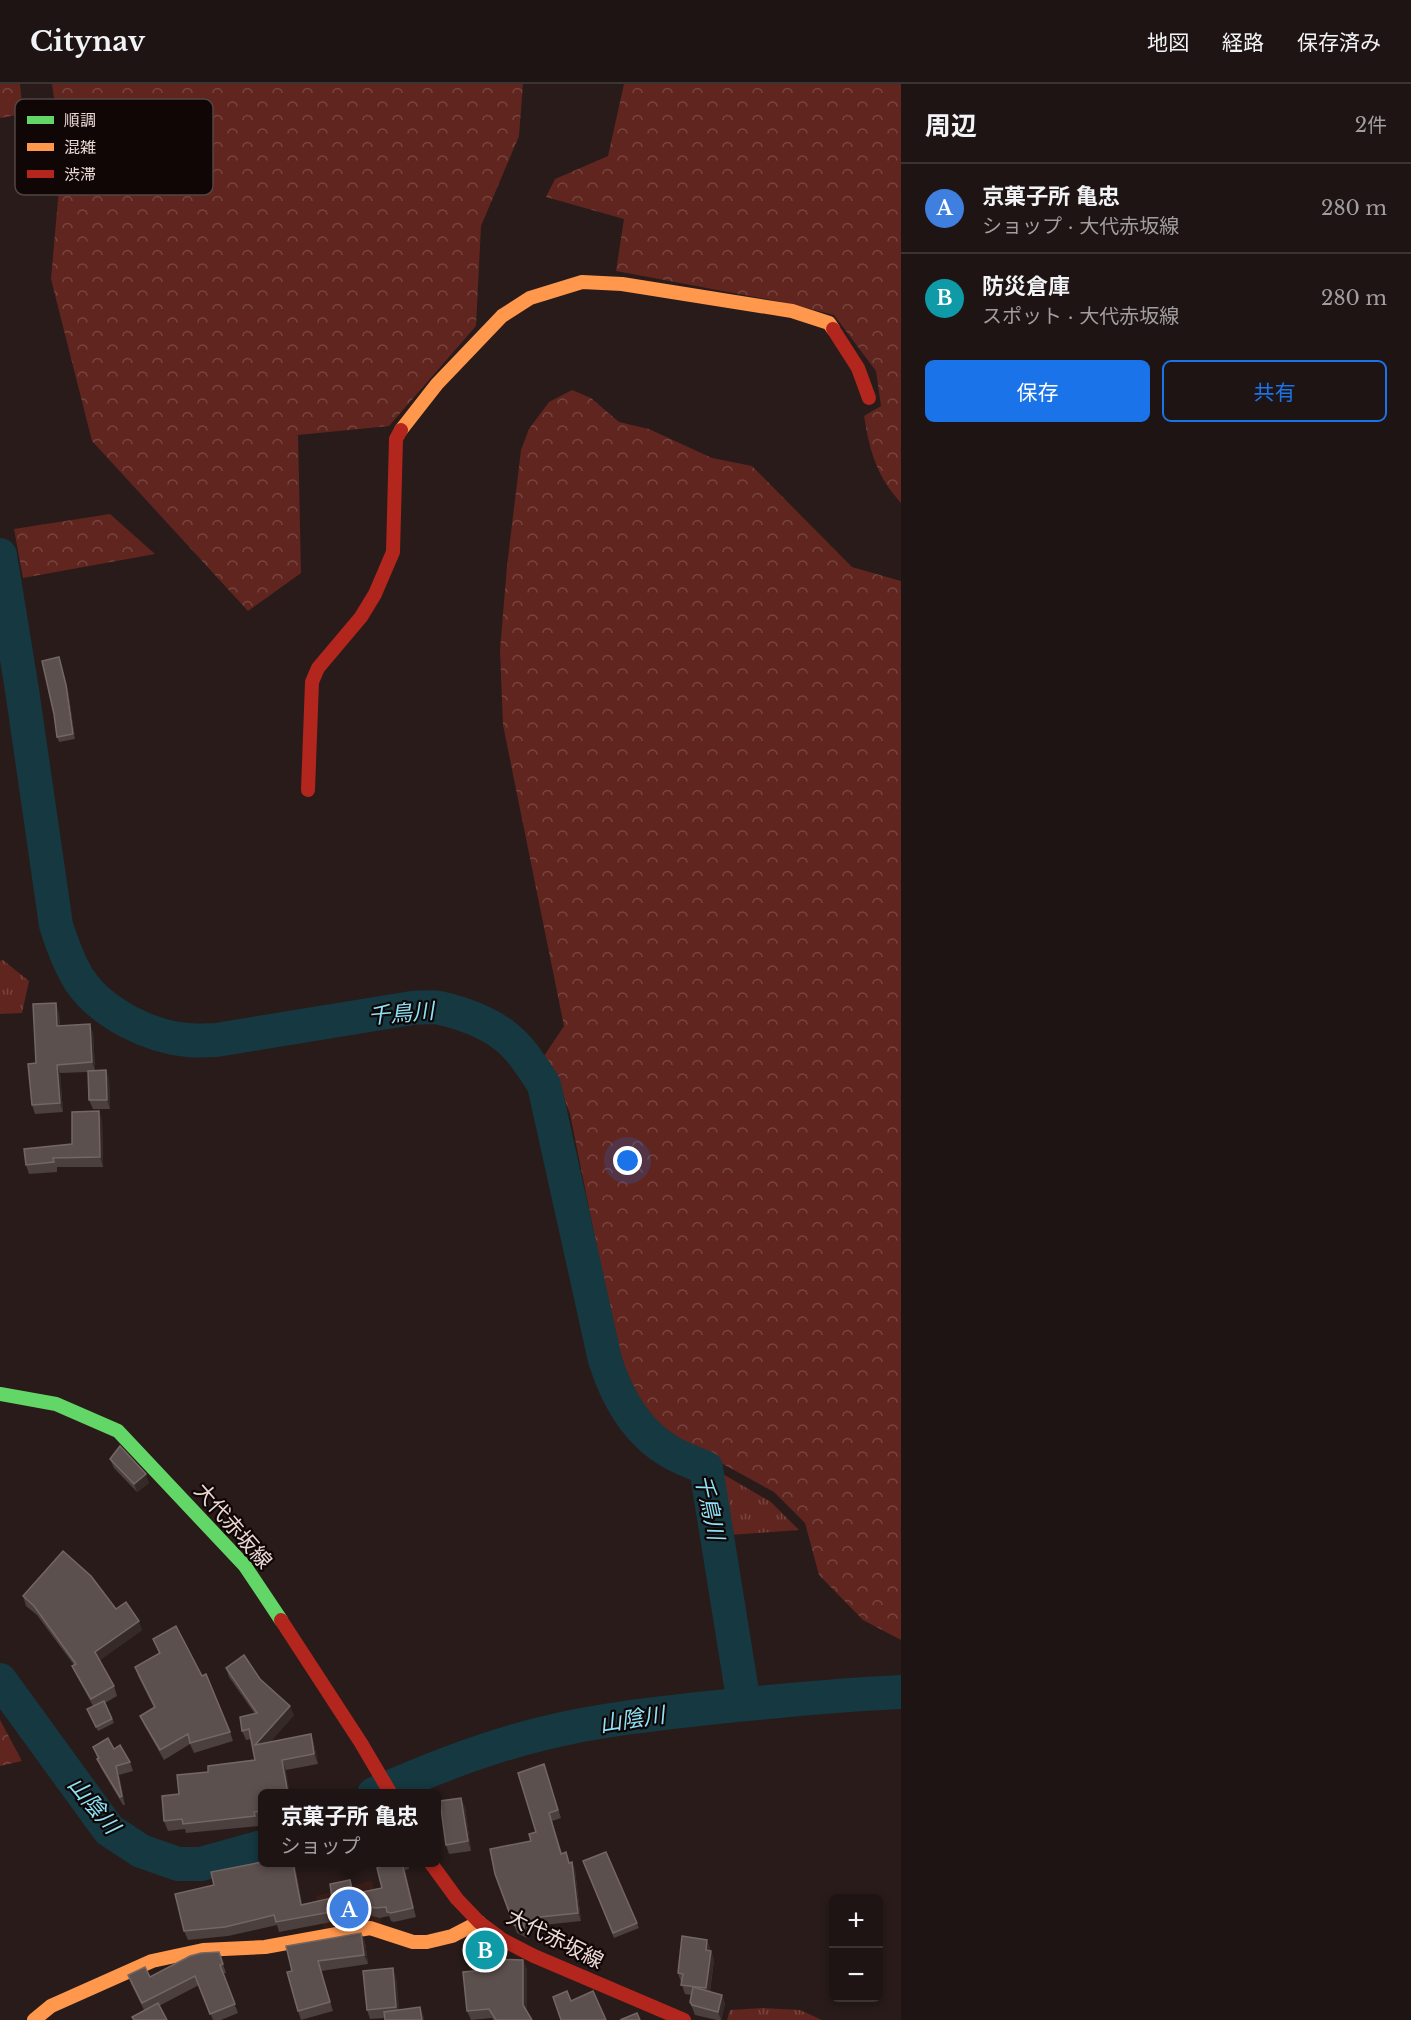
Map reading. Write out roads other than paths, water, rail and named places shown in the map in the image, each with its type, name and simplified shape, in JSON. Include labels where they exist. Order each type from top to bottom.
[{"type":"street","points":[[308,790],[312,682],[318,668],[361,617],[375,594],[393,552],[396,439],[409,418],[437,384],[502,316],[530,298],[582,282],[622,284],[792,311],[829,323],[858,368],[869,398]]},
{"type":"street","name":"大代赤坂線","points":[[0,1394],[56,1404],[118,1431],[244,1566],[389,1789]]},
{"type":"street","name":"大代赤坂線","points":[[433,1867],[479,1922],[503,1940],[534,1956],[684,2020]]},
{"type":"street","points":[[34,2020],[51,2006],[152,1961],[203,1950],[265,1947],[370,1928],[413,1942],[427,1942],[452,1936],[479,1922]]},
{"type":"waterway","name":"千鳥川","points":[[0,555],[56,925],[72,968],[89,993],[114,1013],[142,1028],[173,1038],[191,1040],[216,1040],[412,1008],[440,1008],[460,1013],[498,1031],[518,1049],[537,1074],[544,1085],[605,1360],[615,1388],[638,1425],[659,1445],[706,1468],[744,1704]]},
{"type":"waterway","name":"山陰川","points":[[0,1680],[109,1830],[141,1851],[178,1864],[201,1864],[258,1848]]},
{"type":"waterway","name":"山陰川","points":[[386,1789],[477,1753],[580,1725],[698,1709],[901,1692]]},
{"type":"place","name":"京菓子所 亀忠","points":[[349,1909]]},
{"type":"place","name":"防災倉庫","points":[[485,1950]]}]
